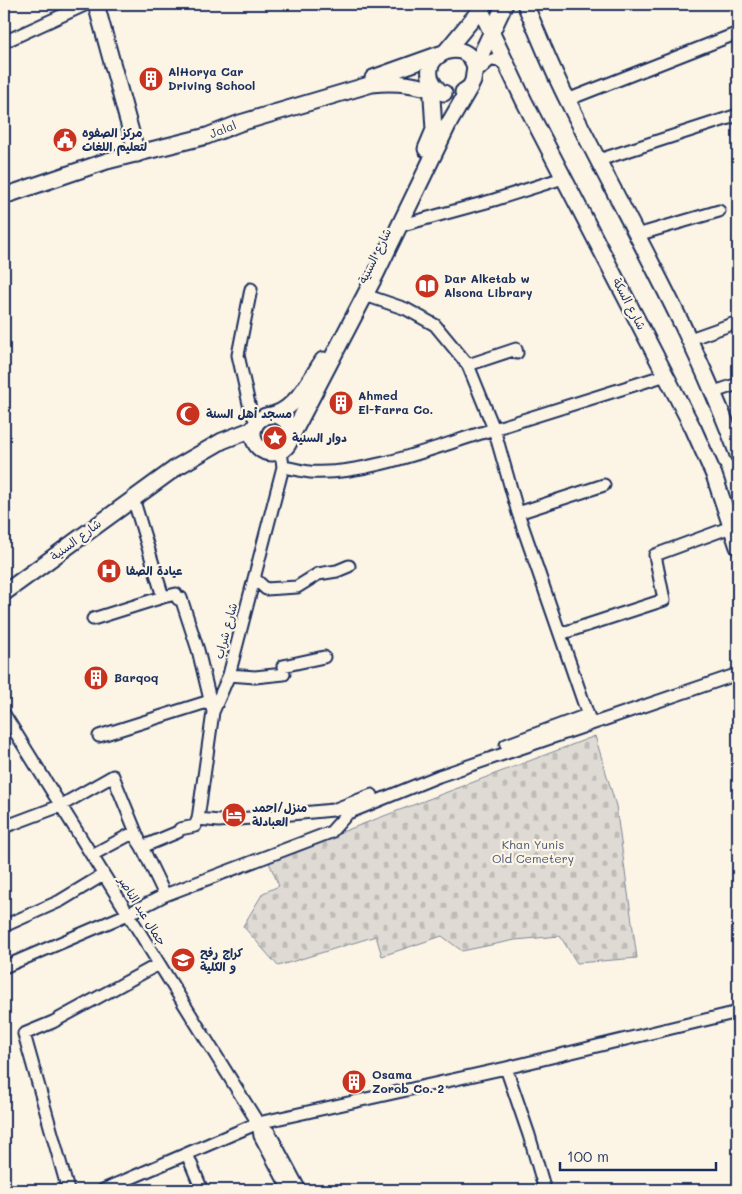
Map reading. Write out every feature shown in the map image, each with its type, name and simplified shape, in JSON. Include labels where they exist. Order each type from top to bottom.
[{"type":"main road","points":[[96,4],[140,148]]},
{"type":"main road","points":[[104,4],[132,108],[140,148]]},
{"type":"main road","name":"شارع السنية","points":[[281,451],[289,443],[365,295],[473,76],[505,4]]},
{"type":"main road","points":[[525,4],[567,100],[690,339],[714,392],[738,455]]},
{"type":"main road","points":[[443,52],[453,50],[468,55],[473,61],[473,76],[457,94],[436,87],[431,66],[481,6]]},
{"type":"main road","name":"شارع السكة","points":[[481,6],[507,66],[563,178],[693,428],[714,475],[738,547]]},
{"type":"main road","name":"Jalal","points":[[4,186],[206,131],[372,78],[443,52]]},
{"type":"main road","name":"Jalal","points":[[4,196],[140,148],[207,136],[273,113],[372,84],[400,82],[436,87]]},
{"type":"main road","name":"شارع السنية","points":[[4,593],[177,466],[255,425],[268,414],[275,414],[288,408],[297,398],[326,356],[360,289],[431,138],[436,87]]},
{"type":"main road","points":[[275,414],[286,420],[292,431],[291,437]]},
{"type":"main road","points":[[255,425],[254,441],[263,451],[268,453],[281,451]]},
{"type":"street","points":[[4,42],[87,4]]},
{"type":"street","points":[[567,100],[738,33]]},
{"type":"street","points":[[473,76],[489,61],[497,59],[507,66]]},
{"type":"street","points":[[599,160],[738,114]]},
{"type":"street","points":[[399,226],[494,200],[563,178]]},
{"type":"street","points":[[637,236],[719,211]]},
{"type":"street","points":[[251,289],[238,354],[255,425]]},
{"type":"street","points":[[365,295],[406,308],[435,325],[468,365],[494,429],[518,513],[589,719]]},
{"type":"street","points":[[690,339],[738,322]]},
{"type":"street","points":[[468,365],[516,349],[517,353]]},
{"type":"street","points":[[283,467],[310,472],[335,471],[376,464],[494,429],[666,374]]},
{"type":"street","points":[[714,392],[738,384]]},
{"type":"street","name":"شارع شراب","points":[[198,818],[212,706],[229,675],[283,467],[281,451]]},
{"type":"street","points":[[518,513],[604,485]]},
{"type":"street","points":[[132,498],[163,597]]},
{"type":"street","points":[[560,634],[664,600],[655,555],[731,527]]},
{"type":"street","points":[[254,578],[266,589],[297,587],[318,574],[349,566]]},
{"type":"street","points":[[93,619],[176,594],[178,599],[181,598],[198,650],[212,706],[99,736]]},
{"type":"street","points":[[229,675],[255,677],[284,674],[283,666],[324,657]]},
{"type":"street","points":[[142,847],[178,832],[180,829],[195,826],[198,818],[219,821],[333,810],[589,719],[738,674]]},
{"type":"street","name":"جمال عبد الناصر","points":[[4,714],[258,1123],[269,1132],[300,1190]]},
{"type":"street","points":[[4,966],[128,914],[164,895],[331,832],[348,813],[589,719]]},
{"type":"street","points":[[4,827],[60,806],[113,776],[164,895]]},
{"type":"street","points":[[92,855],[133,833],[142,847]]},
{"type":"street","points":[[4,926],[60,901],[103,875]]},
{"type":"street","points":[[68,1190],[24,1034],[53,1022],[159,964]]},
{"type":"street","points":[[104,1190],[258,1123],[506,1068],[738,1012]]},
{"type":"street","points":[[506,1068],[529,1135],[545,1190]]},
{"type":"street","name":"جمال عبد الناصر","points":[[258,1123],[260,1136],[289,1190]]},
{"type":"street","points":[[187,1154],[202,1190]]},
{"type":"green space","name":"Khan Yunis Old Cemetery","points":[[595,736],[616,806],[637,958],[577,963],[560,936],[515,940],[462,951],[442,936],[382,956],[376,936],[278,966],[243,926],[263,893],[279,886],[268,860]]},
{"type":"place","name":"AlHorya Car Driving School","points":[[151,79]]},
{"type":"place","name":"مركز الصفوه لتعليم اللغات","points":[[65,140]]},
{"type":"place","name":"Dar Alketab w Alsona Library","points":[[427,286]]},
{"type":"place","name":"Ahmed El-Farra Co.","points":[[341,403]]},
{"type":"place","name":"مسجد أهل السنة","points":[[188,414]]},
{"type":"place","name":"دوار السنية","points":[[275,438]]},
{"type":"place","name":"عيادة الصفا","points":[[109,571]]},
{"type":"place","name":"Barqoq","points":[[96,678]]},
{"type":"place","name":"منزل/احمد العبادلة","points":[[234,815]]},
{"type":"place","name":"كراج رفح و الكلية","points":[[183,960]]},
{"type":"place","name":"Osama Zorob Co. 2","points":[[354,1082]]}]
